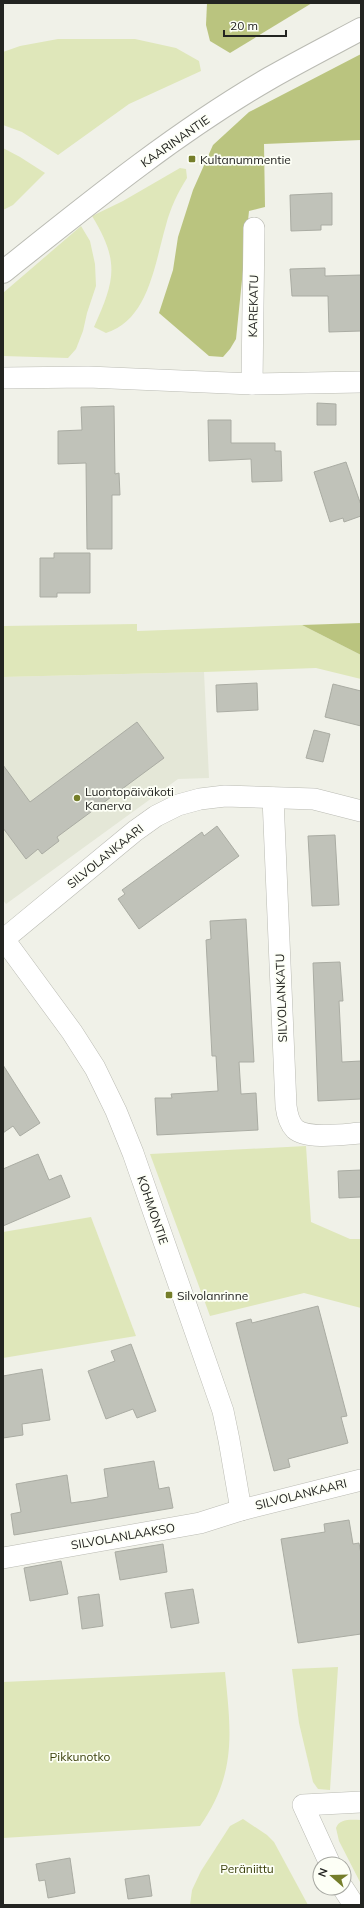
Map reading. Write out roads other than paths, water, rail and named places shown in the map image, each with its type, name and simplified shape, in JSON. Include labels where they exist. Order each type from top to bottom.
[{"type":"main road","name":"KAARINANTIE","points":[[3,272],[97,198],[206,119],[270,78],[361,29]]},
{"type":"street","name":"KAREKATU","points":[[252,384],[254,228]]},
{"type":"street","points":[[3,378],[88,377],[252,384],[361,382]]},
{"type":"street","name":"SILVOLANKAARI","points":[[3,939],[156,816],[178,806],[200,799],[225,796],[314,799],[361,811]]},
{"type":"street","name":"SILVOLANKATU","points":[[273,798],[286,1106],[288,1119],[296,1129],[308,1134],[361,1133]]},
{"type":"street","name":"KOHMONTIE","points":[[3,939],[72,1032],[95,1068],[133,1153],[216,1389],[229,1440],[241,1510]]},
{"type":"street","name":"SILVOLANKAARI","points":[[241,1510],[361,1480]]},
{"type":"street","name":"SILVOLANLAAKSO","points":[[3,1558],[200,1523],[241,1510]]},
{"type":"street","points":[[326,1856],[303,1805],[361,1802]]},
{"type":"street","points":[[348,1896],[354,1905]]},
{"type":"place","name":"Kultanummentie","points":[[192,159]]},
{"type":"place","name":"Luontopäiväkoti Kanerva","points":[[77,798]]},
{"type":"place","name":"Silvolanrinne","points":[[169,1295]]},
{"type":"park label","name":"Pikkunotko","points":[[80,1756]]},
{"type":"park label","name":"Peräniittu","points":[[247,1868]]}]
